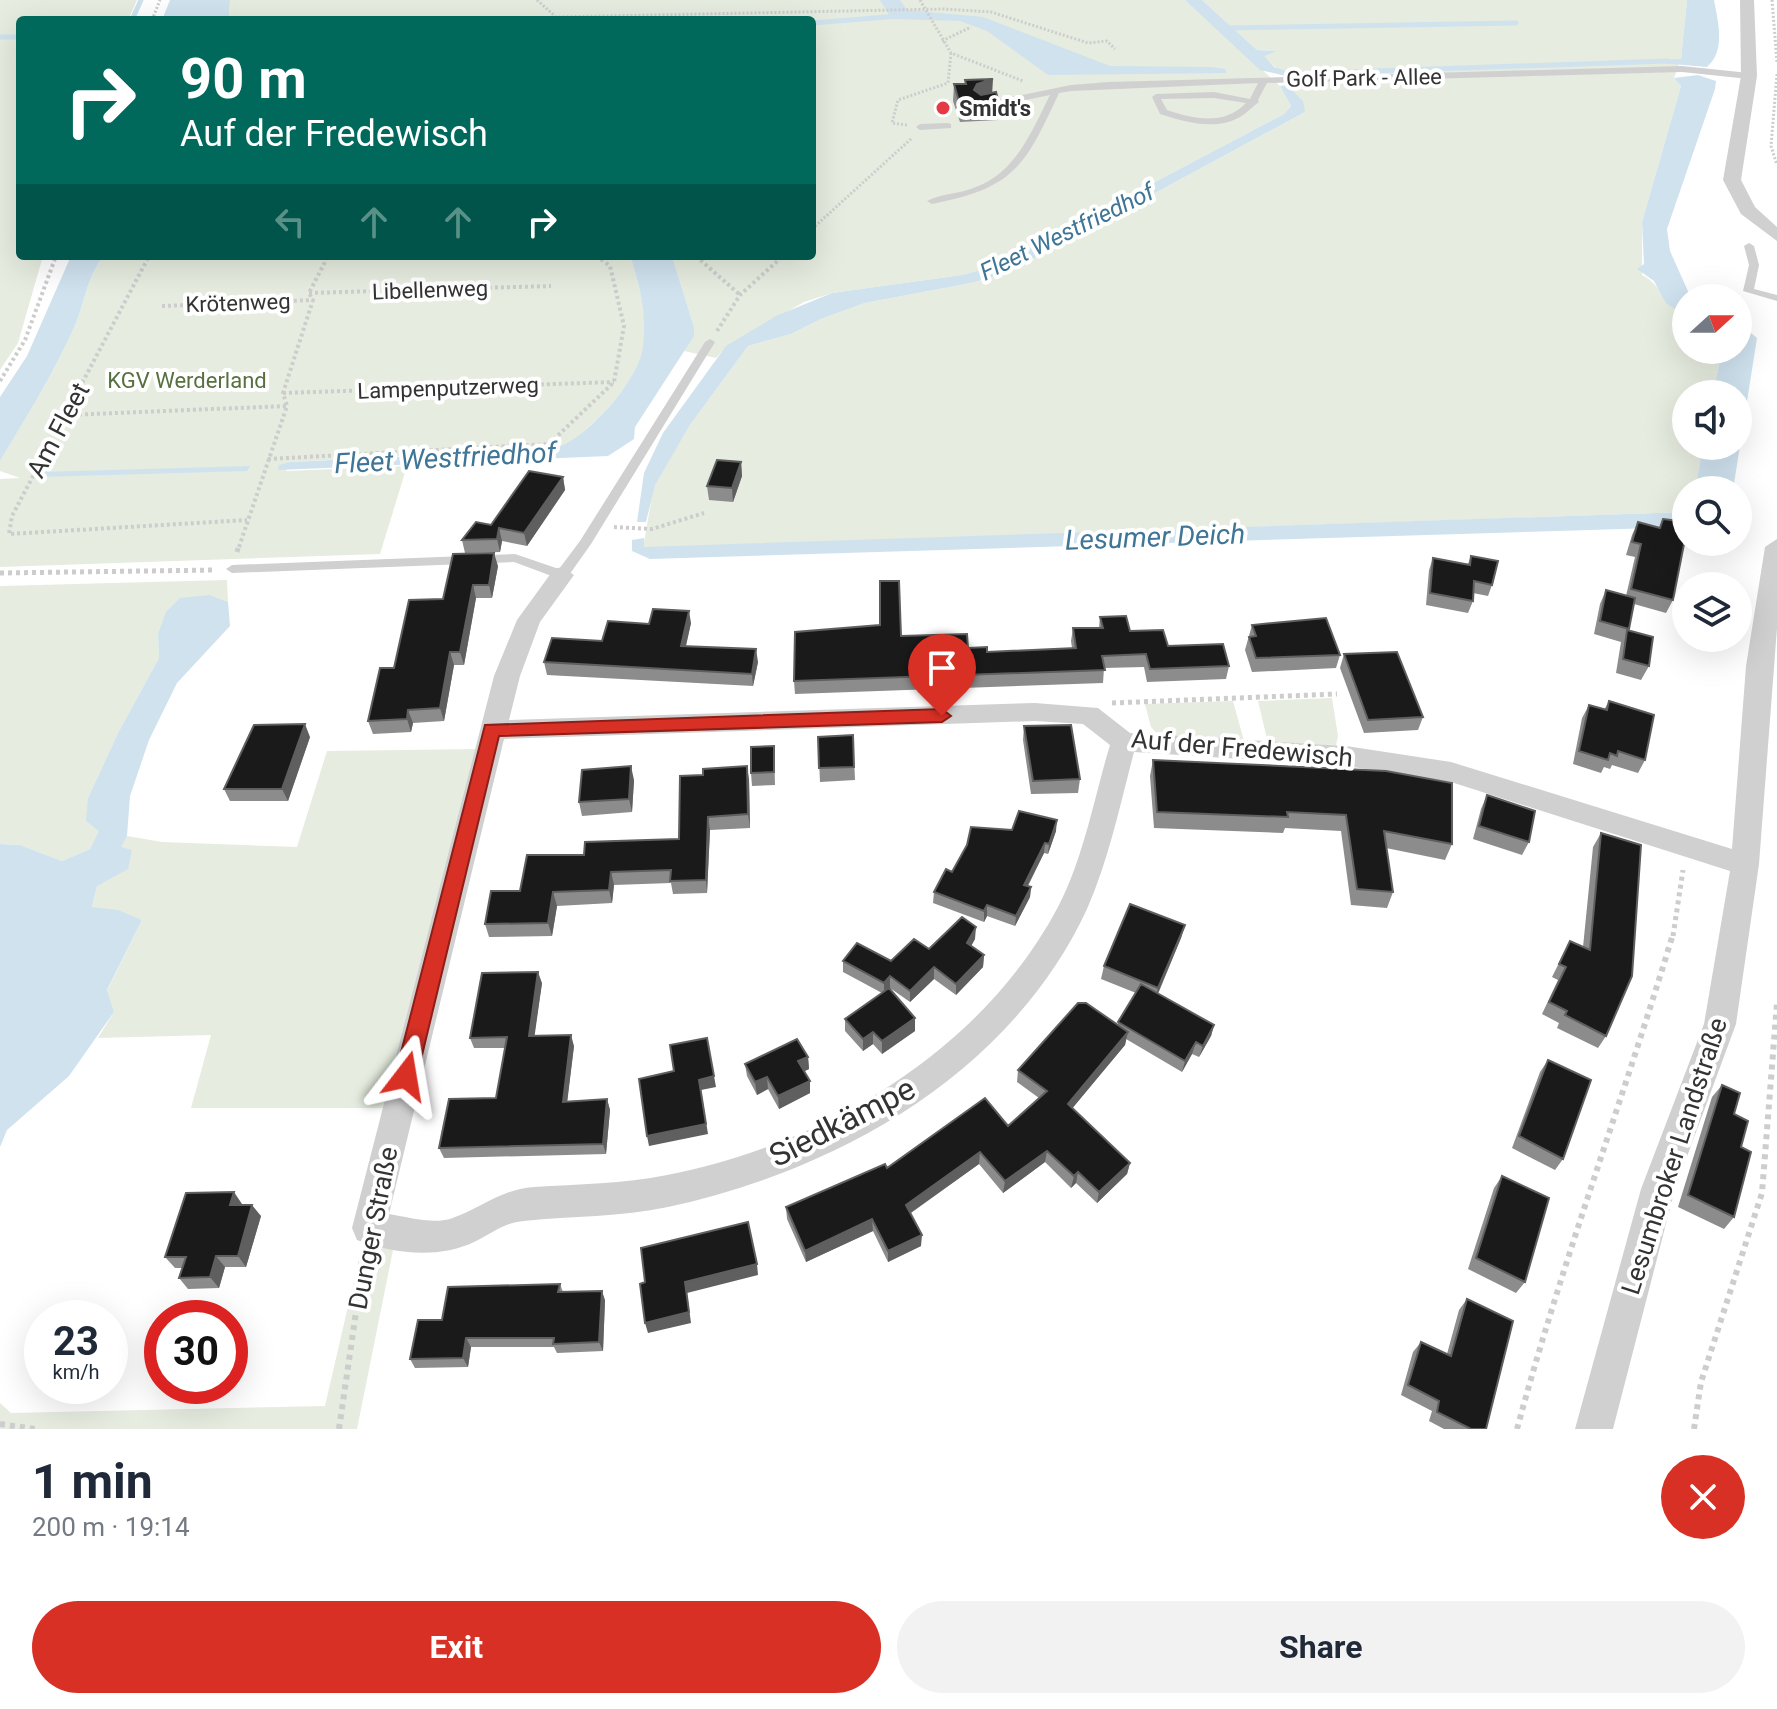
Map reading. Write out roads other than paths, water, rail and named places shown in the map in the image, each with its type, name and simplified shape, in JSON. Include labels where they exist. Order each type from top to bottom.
[{"type":"street","points":[[1747,0],[1749,76],[1732,180],[1747,210],[1777,236]]},
{"type":"street","name":"Lesumbroker Landstraße","points":[[1594,1429],[1658,1189],[1720,1024],[1745,864],[1759,666],[1777,547]]},
{"type":"street","name":"Dunger Straße","points":[[369,1228],[492,730],[529,620],[562,575]]},
{"type":"street","name":"Auf der Fredewisch","points":[[492,730],[1035,712],[1089,715],[1124,742],[1346,756],[1451,772],[1745,864]]},
{"type":"street","name":"Siedkämpe","points":[[369,1228],[449,1237],[513,1206],[667,1191],[771,1161],[879,1110],[943,1066],[980,1034],[1011,1003],[1042,961],[1072,909],[1083,880],[1124,742]]},
{"type":"lane","name":"Golf Park - Allee","points":[[980,106],[1056,91],[1109,85],[1682,69],[1749,76]]},
{"type":"lane","points":[[1255,102],[1214,95],[1156,97],[1163,112],[1191,123],[1226,122],[1255,102],[1264,80]]},
{"type":"lane","points":[[932,201],[981,191],[1012,172],[1056,91]]},
{"type":"lane","points":[[920,127],[948,126]]},
{"type":"lane","points":[[1749,246],[1754,265],[1748,291],[1777,298]]},
{"type":"lane","points":[[232,569],[515,558],[562,575],[710,342]]},
{"type":"water","points":[[170,0],[230,0],[229,16],[164,16]]},
{"type":"water","points":[[880,0],[900,0],[907,10],[983,17],[1110,66],[1212,67],[1225,69],[1227,73],[1048,75],[987,31],[960,21],[892,19]]},
{"type":"water","points":[[1185,0],[1202,0],[1257,50],[1277,51],[1264,56],[1282,75],[1260,70]]},
{"type":"water","points":[[1687,0],[1714,0],[1719,44],[1707,67],[1660,63],[1659,60],[1681,59]]},
{"type":"water","points":[[1698,75],[1716,81],[1667,229],[1670,251],[1685,284],[1672,284],[1672,307],[1666,303],[1654,281],[1637,269],[1644,264],[1642,222],[1681,86],[1674,78]]},
{"type":"water","points":[[1287,85],[1303,101],[1305,112],[1007,273],[865,303],[791,334],[748,346],[690,425],[655,485],[646,522],[637,522],[644,473],[663,433],[726,346],[776,316],[832,293],[962,275],[996,266],[1284,114],[1291,106],[1280,86]]},
{"type":"water","points":[[69,260],[101,260],[65,347],[0,461],[0,397],[27,356]]},
{"type":"water","points":[[631,260],[673,260],[694,336],[635,427],[634,439],[608,456],[278,470],[279,465],[291,462],[553,449],[566,444],[609,407],[640,360],[644,334],[640,289]]},
{"type":"water","points":[[1752,334],[1757,338],[1750,380],[1716,380],[1719,364],[1752,364]]},
{"type":"water","points":[[1700,460],[1738,460],[1735,476],[1698,476]]},
{"type":"water","points":[[250,466],[247,471],[39,477],[43,472]]},
{"type":"water","name":"Lesumer Deich","points":[[1672,512],[1672,527],[650,559],[632,551],[632,540],[644,538],[644,547]]},
{"type":"water","points":[[210,595],[228,602],[230,626],[177,683],[149,740],[130,796],[127,836],[121,847],[132,850],[128,869],[97,886],[92,907],[118,910],[142,920],[107,990],[114,1012],[69,1076],[7,1130],[0,1147],[0,844],[20,845],[62,861],[90,849],[99,831],[86,821],[88,798],[118,733],[159,658],[158,634],[166,612],[180,598]]},
{"type":"waterway","points":[[134,16],[141,0]]},
{"type":"waterway","name":"Fleet Westfriedhof","points":[[816,23],[899,16]]},
{"type":"waterway","points":[[1225,28],[1516,23]]},
{"type":"waterway","points":[[0,37],[16,37]]},
{"type":"waterway","points":[[1271,69],[1288,74],[1668,61]]},
{"type":"place","name":"Smidt's","points":[[943,108]]},
{"type":"park label","name":"KGV Werderland","points":[[187,380]]}]
